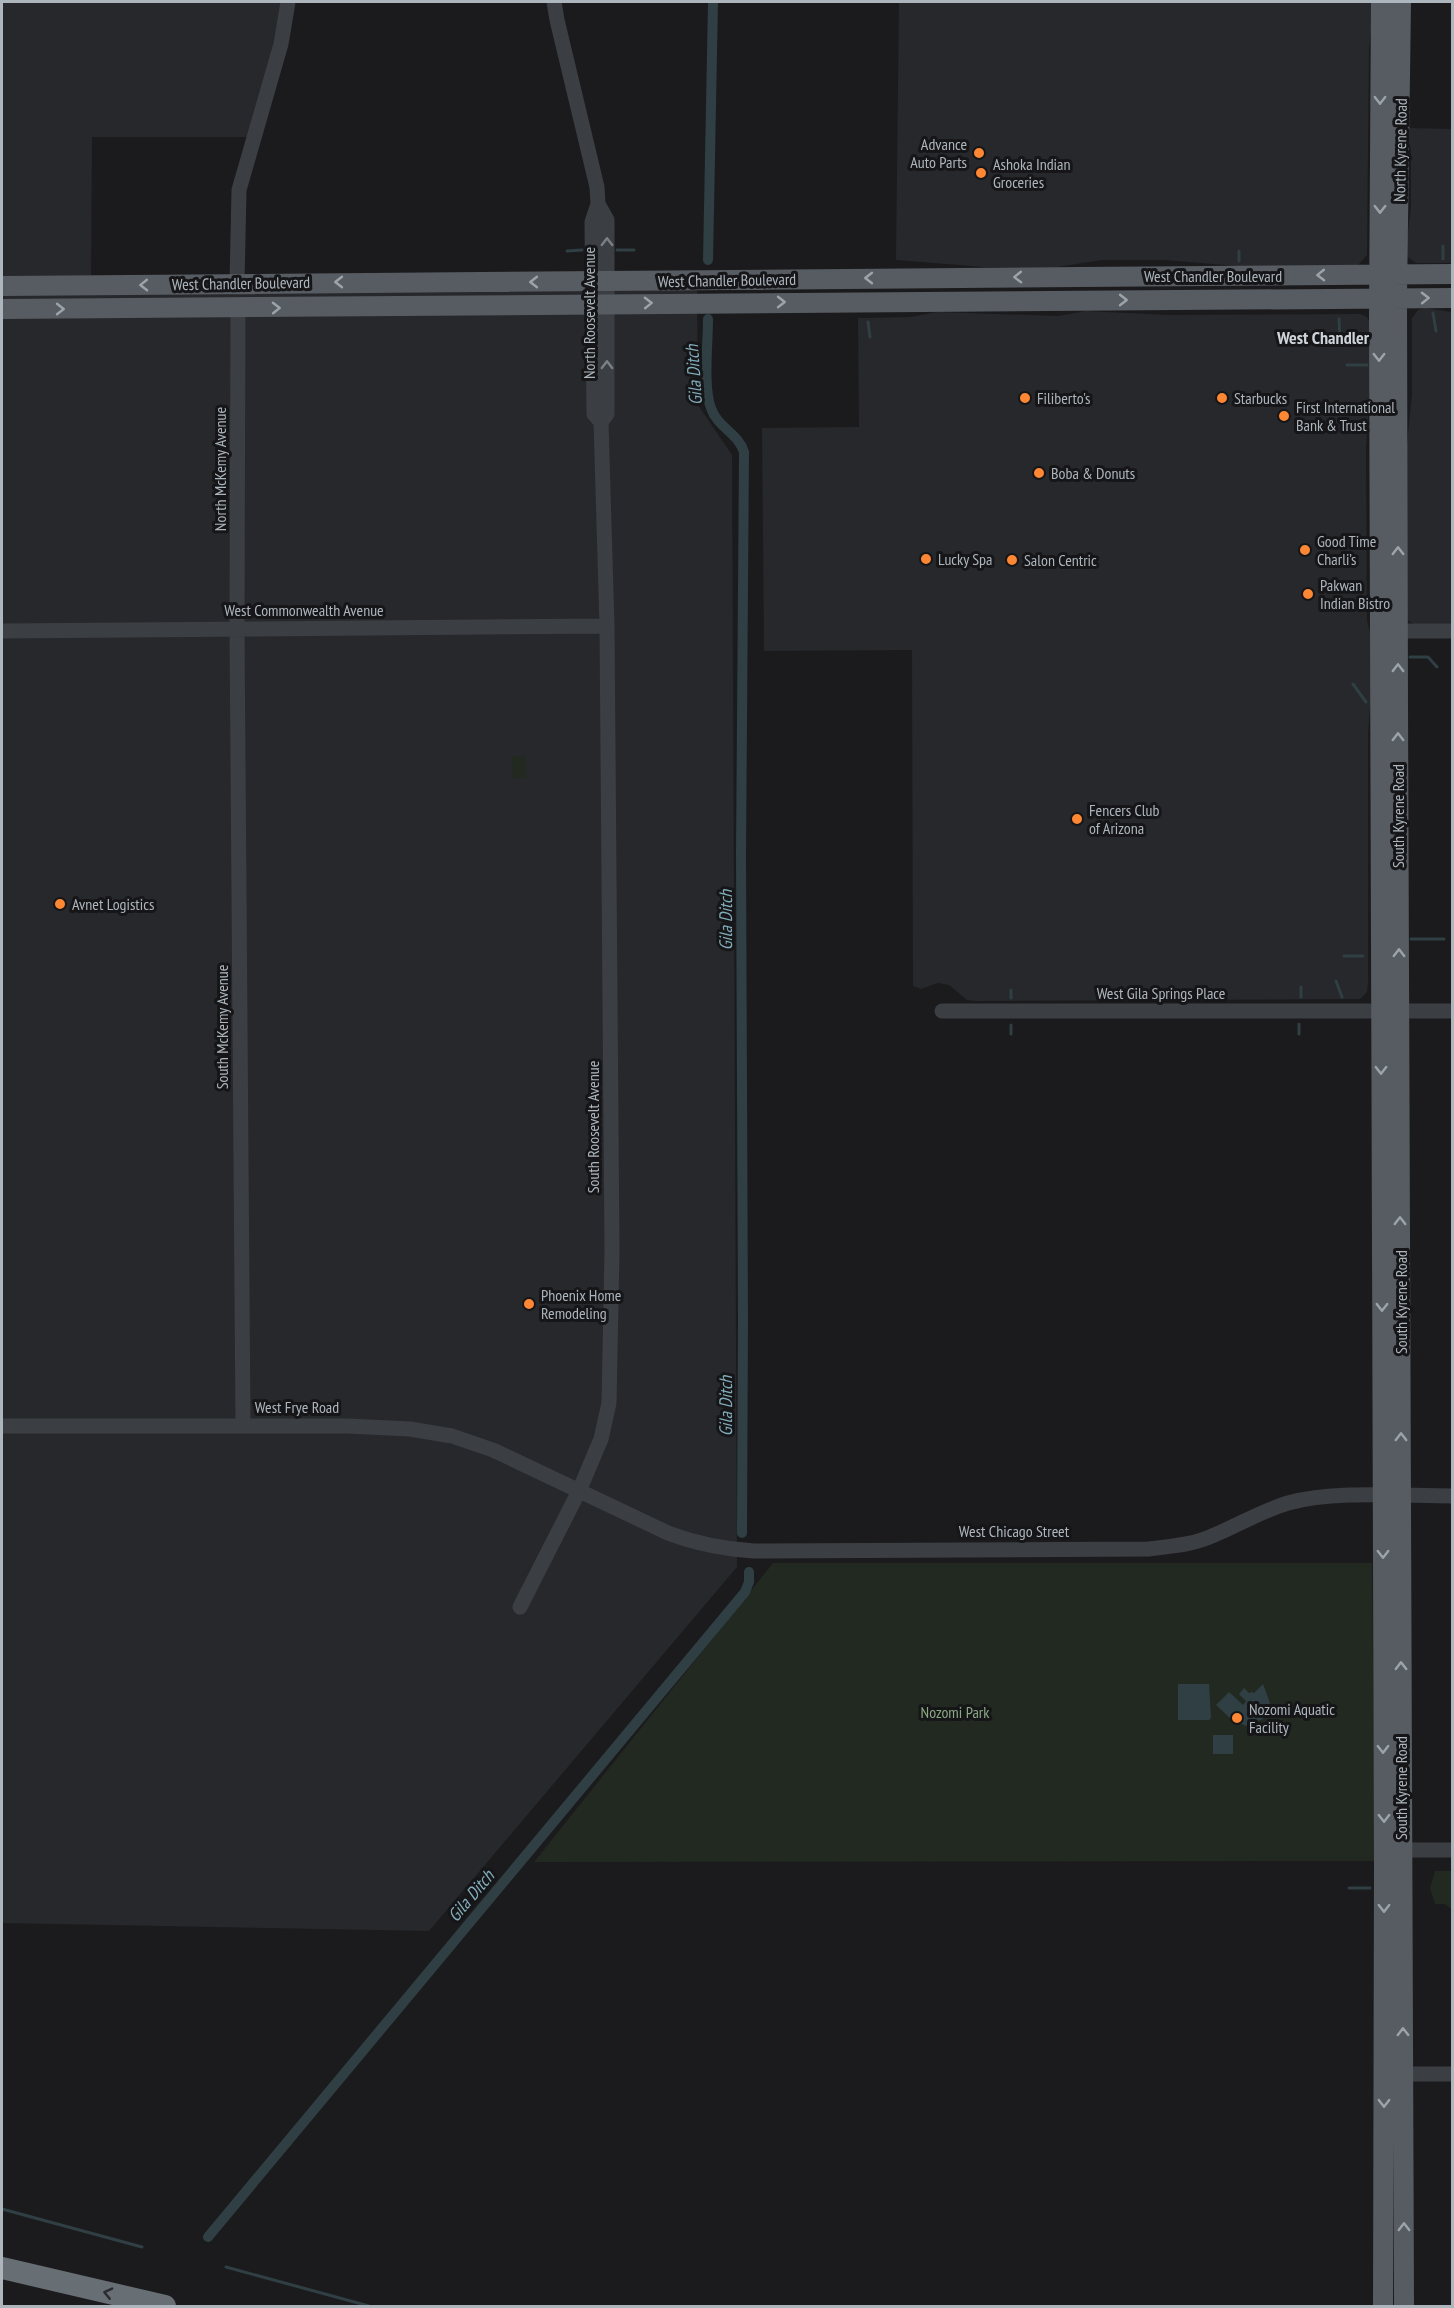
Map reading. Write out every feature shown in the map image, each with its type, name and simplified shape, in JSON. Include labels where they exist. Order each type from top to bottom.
[{"type":"highway","points":[[2,2268],[165,2307]]},
{"type":"main road","name":"North Kyrene Road","points":[[1381,2],[1389,275]]},
{"type":"main road","name":"North Kyrene Road","points":[[1388,298],[1401,2]]},
{"type":"main road","name":"West Chandler Boulevard","points":[[2,286],[1452,274]]},
{"type":"main road","name":"South Kyrene Road","points":[[1383,2307],[1392,1850],[1390,631],[1398,472],[1388,298]]},
{"type":"main road","name":"South Kyrene Road","points":[[1388,298],[1380,507],[1390,631]]},
{"type":"main road","name":"West Chandler Boulevard","points":[[2,309],[1452,298]]},
{"type":"main road","points":[[1380,507],[1390,495],[1398,472]]},
{"type":"main road","name":"South Kyrene Road","points":[[1392,1850],[1403,2074],[1404,2307]]},
{"type":"main road","points":[[1383,2240],[1392,2254],[1392,2307]]},
{"type":"street","points":[[237,283],[239,190],[281,44],[288,2]]},
{"type":"street","name":"North Roosevelt Avenue","points":[[554,2],[597,187],[598,204],[606,220],[599,281],[600,304],[594,414],[601,422],[607,626]]},
{"type":"street","name":"North McKemy Avenue","points":[[237,629],[238,308]]},
{"type":"street","name":"West Commonwealth Avenue","points":[[2,631],[607,626]]},
{"type":"street","name":"South Roosevelt Avenue","points":[[519,1607],[579,1491],[601,1439],[609,1403],[612,1251],[607,626]]},
{"type":"street","name":"South McKemy Avenue","points":[[237,629],[243,1425]]},
{"type":"street","points":[[1390,631],[1452,631]]},
{"type":"street","name":"West Gila Springs Place","points":[[942,1011],[1452,1011]]},
{"type":"street","name":"West Frye Road","points":[[2,1426],[382,1426],[452,1436],[493,1450],[579,1491]]},
{"type":"street","name":"West Chicago Street","points":[[579,1491],[668,1533],[697,1544],[754,1551],[1149,1549],[1191,1543],[1211,1537],[1271,1509],[1308,1499],[1452,1496]]},
{"type":"street","points":[[1392,1850],[1452,1850]]},
{"type":"street","points":[[1403,2074],[1452,2074]]},
{"type":"shaded area","points":[[2,2],[288,2],[253,137],[92,137],[91,285],[697,280],[698,405],[732,455],[737,1567],[429,1931],[2,1923]]},
{"type":"shaded area","points":[[899,2],[1374,2],[1369,49],[1367,255],[1358,265],[1237,266],[1164,260],[1102,260],[1057,267],[984,267],[896,260]]},
{"type":"shaded area","points":[[1406,128],[1452,129],[1452,263],[1416,263],[1405,255],[1411,207],[1411,150]]},
{"type":"shaded area","points":[[1425,308],[1452,312],[1452,624],[1416,625],[1407,620],[1406,456],[1412,393],[1412,318],[1418,310]]},
{"type":"shaded area","points":[[1086,311],[1167,315],[1360,314],[1367,317],[1369,321],[1371,373],[1366,448],[1367,620],[1372,641],[1372,684],[1368,733],[1368,983],[1367,992],[1360,999],[977,1001],[967,1000],[949,985],[938,983],[921,989],[913,986],[912,650],[764,651],[762,428],[859,427],[858,318],[911,317],[937,312],[1058,316]]},
{"type":"shaded area","points":[[1178,1684],[1209,1684],[1211,1718],[1209,1720],[1178,1720]]},
{"type":"shaded area","points":[[1263,1684],[1270,1703],[1263,1719],[1246,1726],[1231,1719],[1216,1705],[1229,1692],[1243,1705],[1246,1701],[1239,1694],[1244,1688],[1249,1693],[1254,1693]]},
{"type":"shaded area","points":[[1213,1735],[1233,1735],[1233,1754],[1213,1754]]},
{"type":"green space","points":[[512,756],[525,756],[526,778],[512,778]]},
{"type":"green space","name":"Nozomi Park","points":[[773,1563],[1372,1563],[1375,1861],[534,1862]]},
{"type":"green space","points":[[1435,1871],[1452,1871],[1452,1910],[1445,1904],[1435,1904],[1430,1888]]},
{"type":"waterway","name":"Gila Ditch","points":[[708,260],[713,2]]},
{"type":"waterway","points":[[1443,246],[1443,259]]},
{"type":"waterway","points":[[567,251],[582,250]]},
{"type":"waterway","points":[[617,250],[634,250]]},
{"type":"waterway","points":[[1239,251],[1239,261]]},
{"type":"waterway","points":[[1433,313],[1436,331]]},
{"type":"waterway","name":"Gila Ditch","points":[[708,319],[707,389],[711,408],[718,420],[738,440],[744,452],[741,855],[742,1533]]},
{"type":"waterway","points":[[1339,319],[1340,340]]},
{"type":"waterway","points":[[868,322],[870,337]]},
{"type":"waterway","points":[[1347,365],[1367,365]]},
{"type":"waterway","points":[[1410,657],[1428,657],[1437,667]]},
{"type":"waterway","points":[[1353,684],[1366,702]]},
{"type":"waterway","points":[[1411,939],[1444,939]]},
{"type":"waterway","points":[[1344,956],[1363,956]]},
{"type":"waterway","points":[[1336,981],[1342,997]]},
{"type":"waterway","points":[[1301,987],[1301,997]]},
{"type":"waterway","points":[[1204,989],[1204,997]]},
{"type":"waterway","points":[[1011,990],[1011,998]]},
{"type":"waterway","points":[[1299,1024],[1299,1034]]},
{"type":"waterway","points":[[1011,1025],[1011,1034]]},
{"type":"waterway","name":"Gila Ditch","points":[[208,2237],[745,1592],[749,1582],[749,1572]]},
{"type":"waterway","points":[[1349,1888],[1370,1888]]},
{"type":"waterway","points":[[2,2209],[142,2247]]},
{"type":"waterway","points":[[226,2267],[369,2306]]},
{"type":"place","name":"Advance Auto Parts","points":[[979,153]]},
{"type":"place","name":"Ashoka Indian Groceries","points":[[981,173]]},
{"type":"place","name":"Filiberto's","points":[[1025,398]]},
{"type":"place","name":"Starbucks","points":[[1222,398]]},
{"type":"place","name":"First International Bank & Trust","points":[[1284,416]]},
{"type":"place","name":"Boba & Donuts","points":[[1039,473]]},
{"type":"place","name":"Good Time Charli’s","points":[[1305,550]]},
{"type":"place","name":"Lucky Spa","points":[[926,559]]},
{"type":"place","name":"Salon Centric","points":[[1012,560]]},
{"type":"place","name":"Pakwan Indian Bistro","points":[[1308,594]]},
{"type":"place","name":"Fencers Club of Arizona","points":[[1077,819]]},
{"type":"place","name":"Avnet Logistics","points":[[60,904]]},
{"type":"place","name":"Phoenix Home Remodeling","points":[[529,1304]]},
{"type":"place","name":"Nozomi Aquatic Facility","points":[[1237,1718]]},
{"type":"district","name":"West Chandler","points":[[1323,338]]}]
